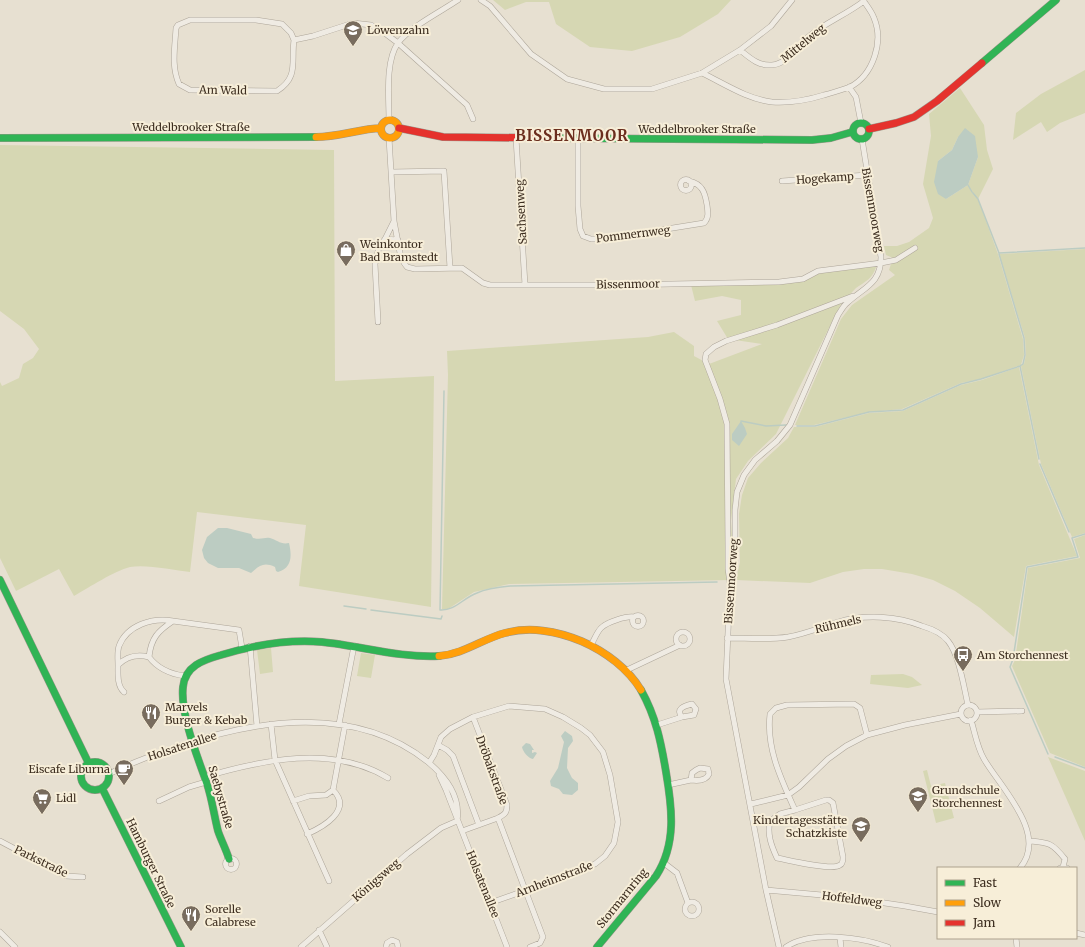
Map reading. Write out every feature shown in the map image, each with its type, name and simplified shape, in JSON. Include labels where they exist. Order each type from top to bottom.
[{"type":"street","points":[[399,128],[397,134],[389,138],[382,134],[382,123],[389,120],[390,65],[393,52],[398,43],[412,30],[458,0]]},
{"type":"street","points":[[481,0],[490,6],[532,54],[567,79],[604,89],[655,89],[702,73],[740,50],[771,26],[792,0]]},
{"type":"street","points":[[702,73],[751,97],[772,102],[795,101],[818,97],[849,87],[862,78],[870,67],[876,52],[878,34],[874,18],[864,0]]},
{"type":"street","name":"Mittelweg","points":[[740,50],[761,65],[774,65],[786,60],[808,37],[832,20],[854,9],[864,0]]},
{"type":"street","points":[[869,129],[914,117],[937,101],[1056,0]]},
{"type":"street","name":"Am Wald","points":[[190,20],[256,20],[282,24],[294,40],[293,73],[284,86],[277,91],[190,90],[179,84],[175,77],[173,68],[176,28],[178,25],[190,20]]},
{"type":"street","points":[[294,40],[313,36],[353,23],[371,26],[386,34],[398,43],[467,105],[473,119]]},
{"type":"street","points":[[849,87],[856,97],[861,123],[866,124],[869,129],[867,137],[862,139],[855,137],[852,132]]},
{"type":"street","name":"Weddelbrooker Straße","points":[[389,120],[395,121],[399,128],[443,137],[578,139],[812,140],[831,138],[852,132],[854,126],[861,123]]},
{"type":"street","name":"Weddelbrooker Straße","points":[[0,138],[328,137],[381,128]]},
{"type":"street","name":"Bissenmoor","points":[[389,138],[394,221],[402,260],[407,267],[415,269],[462,268],[483,283],[525,285],[779,282],[803,279],[818,271],[881,264],[896,260],[915,248]]},
{"type":"street","name":"Sachsenweg","points":[[516,138],[525,285]]},
{"type":"street","name":"Pommernweg","points":[[578,139],[578,206],[580,229],[582,236],[591,240],[704,224],[708,214],[706,194],[701,187],[689,181]]},
{"type":"street","name":"Bissenmoorweg","points":[[779,947],[766,890],[726,679],[730,585],[735,568],[736,492],[744,475],[755,460],[777,442],[790,425],[838,315],[846,303],[874,282],[879,274],[881,257],[862,139]]},
{"type":"street","points":[[392,172],[444,171],[450,268]]},
{"type":"street","name":"Hogekamp","points":[[782,181],[867,175]]},
{"type":"street","name":"Bissenmoor","points":[[378,322],[375,264],[379,248],[386,239],[394,221]]},
{"type":"street","points":[[386,239],[398,240]]},
{"type":"street","points":[[730,585],[728,569],[726,424],[720,399],[704,360],[706,354],[714,347],[726,341],[777,325],[859,294]]},
{"type":"street","points":[[0,580],[62,705],[89,764]]},
{"type":"street","points":[[591,645],[600,629],[604,626],[628,616],[634,617]]},
{"type":"street","name":"Rühmels","points":[[727,638],[759,639],[789,637],[840,621],[867,617],[892,618],[910,621],[937,632],[948,641],[954,653],[968,705]]},
{"type":"street","points":[[124,692],[119,683],[119,646],[126,634],[135,626],[158,620],[239,630],[242,648]]},
{"type":"street","points":[[173,621],[160,630],[150,645],[149,656],[158,667],[167,672],[185,676],[182,688],[182,701],[193,741]]},
{"type":"street","name":"Stormarnring","points":[[185,676],[188,671],[198,663],[250,646],[283,642],[310,641],[354,646],[411,656],[438,656],[463,651],[505,633],[529,630],[551,632],[577,639],[606,654],[627,670],[643,693],[657,725],[668,785],[672,824],[670,844],[664,863],[654,878],[597,947]]},
{"type":"street","points":[[627,670],[680,645]]},
{"type":"street","points":[[250,646],[257,726]]},
{"type":"street","points":[[293,801],[309,796],[326,796],[333,790],[354,646]]},
{"type":"street","points":[[118,665],[124,659],[132,656],[149,656]]},
{"type":"street","points":[[795,810],[776,766],[769,724],[770,714],[776,708],[788,705],[854,704],[860,708],[867,735]]},
{"type":"street","points":[[968,705],[974,707],[977,712],[976,717],[972,720],[966,720],[961,714],[962,709],[968,705]]},
{"type":"street","name":"Arnheimstraße","points":[[428,763],[434,755],[441,737],[450,729],[473,717],[509,706],[545,709],[563,717],[590,735],[603,752],[610,775],[618,822],[614,843],[605,856],[595,864],[572,874],[490,902]]},
{"type":"street","points":[[977,712],[1022,711]]},
{"type":"street","points":[[750,804],[788,795],[828,759],[846,746],[867,735],[905,725],[961,714]]},
{"type":"street","name":"Dröbakstraße","points":[[473,717],[507,805],[507,812],[498,818]]},
{"type":"street","points":[[657,725],[682,717]]},
{"type":"street","points":[[972,720],[980,753],[1014,802],[1030,841],[1026,856],[1020,867]]},
{"type":"street","name":"Holsatenallee","points":[[109,774],[154,755],[193,741],[228,731],[270,724],[313,722],[342,725],[368,731],[395,740],[417,753],[435,768],[446,790],[507,947]]},
{"type":"street","points":[[270,724],[275,760],[328,881]]},
{"type":"street","name":"Saebystraße","points":[[193,741],[220,836],[229,859]]},
{"type":"street","points":[[438,745],[447,750],[453,756],[479,825]]},
{"type":"street","points":[[159,801],[205,779],[240,767],[275,760],[308,758],[338,761],[359,766],[388,778]]},
{"type":"street","points":[[94,762],[104,765],[108,769],[109,774],[109,780],[102,788],[90,788],[82,779],[84,767],[94,762]]},
{"type":"street","points":[[668,785],[691,780]]},
{"type":"street","name":"Hamburger Straße","points":[[102,788],[181,947]]},
{"type":"street","points":[[307,834],[327,823],[338,812],[340,805],[339,797],[333,790]]},
{"type":"street","points":[[826,800],[832,801],[844,857],[844,862],[841,865],[824,866],[798,863],[777,858],[771,847],[768,830],[770,821],[780,814],[795,810],[826,800]]},
{"type":"street","points":[[462,831],[498,818],[543,937],[540,943],[530,947]]},
{"type":"street","name":"Königsweg","points":[[301,947],[407,854],[441,828],[457,821]]},
{"type":"street","name":"Parkstraße","points":[[0,841],[66,876],[84,878]]},
{"type":"street","points":[[1030,841],[1056,847],[1065,858],[1064,867]]},
{"type":"street","points":[[664,863],[677,873],[688,903]]},
{"type":"street","name":"Hoffeldweg","points":[[766,890],[844,897],[937,912]]},
{"type":"street","points":[[319,930],[328,947]]},
{"type":"street","points":[[0,932],[15,947]]},
{"type":"street","points":[[786,947],[794,942],[811,937],[840,938],[888,947]]},
{"type":"street","points":[[840,938],[841,947]]},
{"type":"street","points":[[386,947],[387,942],[392,940],[397,942],[398,947]]},
{"type":"green space","points":[[493,0],[731,0],[718,14],[680,37],[632,51],[590,47],[556,24],[549,2],[526,2],[505,10]]},
{"type":"green space","points":[[1085,70],[1085,113],[1060,123],[1047,132],[1041,122],[1013,140],[1016,113],[1041,94]]},
{"type":"green space","points":[[960,88],[984,125],[987,150],[993,169],[978,199],[998,254],[1023,339],[1024,355],[1021,365],[981,379],[961,383],[902,409],[869,412],[814,425],[795,425],[841,319],[852,305],[895,275],[889,270],[893,258],[886,255],[884,246],[897,246],[909,242],[929,228],[933,218],[923,184],[931,136],[929,114]],"holes":[[[958,137],[978,157],[968,185],[946,199],[938,161],[952,150]]]},
{"type":"green space","points":[[0,145],[334,150],[335,381],[434,376],[431,607],[299,586],[306,525],[197,512],[190,572],[152,567],[130,567],[109,576],[74,596],[59,569],[16,591],[0,558],[0,382],[2,386],[19,378],[23,364],[33,358],[39,349],[24,329],[0,311]]},
{"type":"green space","points":[[1085,249],[1085,533],[1072,537],[1041,464],[1021,366],[1024,364],[1026,355],[1025,338],[999,254]]},
{"type":"green space","points":[[874,266],[876,267],[875,271],[871,277],[856,288],[842,302],[776,434],[748,461],[736,479],[731,521],[734,566],[731,580],[509,584],[474,592],[448,609],[442,609],[448,375],[447,351],[648,337],[674,332],[694,346],[694,356],[709,364],[762,344],[728,339],[717,321],[741,315],[741,300],[722,296],[695,301],[691,285],[780,283],[818,273]]},
{"type":"green space","points":[[1019,367],[1039,465],[1077,556],[1026,566],[1014,637],[980,608],[955,591],[933,580],[912,574],[882,569],[864,569],[843,572],[810,583],[736,580],[740,562],[739,514],[742,495],[748,478],[761,463],[788,438],[794,427],[815,427],[869,413],[903,411],[961,385],[982,380]]},
{"type":"green space","points":[[1085,535],[1085,767],[1050,753],[1012,666],[1015,660],[1028,568],[1080,558],[1074,539]]},
{"type":"green space","points":[[271,648],[273,672],[260,674],[257,650]]},
{"type":"green space","points":[[361,653],[375,655],[371,678],[357,676]]},
{"type":"green space","points":[[903,674],[912,677],[922,685],[908,688],[870,684],[871,675]]},
{"type":"green space","points":[[1048,757],[1085,771],[1085,841]]},
{"type":"green space","points":[[927,770],[931,786],[945,783],[954,818],[936,823],[923,771]]},
{"type":"shaded area","points":[[965,128],[975,136],[978,157],[968,185],[946,199],[938,194],[934,182],[938,161],[952,150],[958,137]]},
{"type":"shaded area","points":[[741,421],[747,434],[739,446],[732,440],[732,434]]},
{"type":"shaded area","points":[[218,528],[227,528],[251,534],[253,538],[270,538],[281,543],[289,543],[291,552],[290,561],[286,568],[278,572],[276,571],[275,567],[268,565],[262,565],[251,573],[239,568],[218,568],[208,563],[204,558],[202,550],[207,537]]},
{"type":"shaded area","points":[[565,731],[572,736],[573,741],[568,748],[567,768],[572,778],[578,783],[578,790],[572,795],[563,794],[559,789],[551,786],[550,781],[558,768],[564,742],[561,736]]},
{"type":"shaded area","points":[[526,743],[530,744],[534,750],[532,750],[532,753],[537,753],[533,759],[525,753],[522,747]]},
{"type":"waterway","points":[[968,185],[972,192]]},
{"type":"waterway","points":[[973,193],[978,199],[999,253],[1085,248]]},
{"type":"waterway","points":[[999,254],[1024,338],[1025,355],[1023,364],[1020,366]]},
{"type":"waterway","points":[[797,426],[815,426],[869,412],[903,410],[961,384],[1020,366],[1039,459]]},
{"type":"waterway","points":[[444,391],[440,610],[445,610],[455,606],[481,591],[507,586],[717,582]]},
{"type":"waterway","points":[[741,421],[766,426],[786,425]]},
{"type":"waterway","points":[[1040,464],[1069,532]]},
{"type":"waterway","points":[[1048,754],[1010,667],[1013,659],[1027,567],[1078,557],[1072,538],[1085,534]]},
{"type":"waterway","points":[[344,606],[366,609]]},
{"type":"waterway","points":[[371,610],[441,619],[442,616]]},
{"type":"waterway","points":[[1055,757],[1085,768]]},
{"type":"traffic: fast","points":[[982,63],[1056,0]]},
{"type":"traffic: fast","points":[[858,123],[864,123],[869,128],[869,131],[867,137],[864,139],[858,139],[853,134],[853,128],[858,123]]},
{"type":"traffic: fast","points":[[549,138],[812,140],[831,138],[852,132]]},
{"type":"traffic: fast","points":[[0,138],[316,137]]},
{"type":"traffic: fast","points":[[0,580],[89,764]]},
{"type":"traffic: fast","points":[[229,859],[218,831],[209,790],[190,736],[184,710],[184,680],[191,669],[208,659],[233,651],[297,641],[322,642],[395,654],[439,656]]},
{"type":"traffic: fast","points":[[597,947],[656,876],[663,864],[670,838],[670,799],[662,750],[651,710],[641,690]]},
{"type":"traffic: fast","points":[[95,762],[105,766],[109,776],[105,786],[95,790],[85,786],[81,776],[85,766],[95,762]]},
{"type":"traffic: fast","points":[[102,788],[181,947]]},
{"type":"traffic: slow","points":[[390,120],[396,123],[399,129],[396,135],[390,138],[384,135],[381,129],[384,123],[390,120]]},
{"type":"traffic: slow","points":[[316,137],[332,136],[381,128]]},
{"type":"traffic: slow","points":[[439,656],[457,652],[505,633],[524,630],[543,631],[582,641],[600,651],[616,662],[630,675],[641,690]]},
{"type":"traffic: jam","points":[[869,129],[914,117],[937,101],[982,63]]},
{"type":"traffic: jam","points":[[399,128],[443,137],[549,138]]},
{"type":"place","name":"Löwenzahn","points":[[353,47]]},
{"type":"place","name":"Weinkontor Bad Bramstedt","points":[[346,267]]},
{"type":"place","name":"Am Storchennest","points":[[963,672]]},
{"type":"place","name":"Marvels Burger & Kebab","points":[[151,730]]},
{"type":"place","name":"Eiscafe Liburna","points":[[124,786]]},
{"type":"place","name":"Grundschule Storchennest","points":[[918,813]]},
{"type":"place","name":"Lidl","points":[[42,815]]},
{"type":"place","name":"Kindertagesstätte Schatzkiste","points":[[861,843]]},
{"type":"place","name":"Sorelle Calabrese","points":[[191,932]]},
{"type":"district","name":"BISSENMOOR","points":[[572,136]]}]
